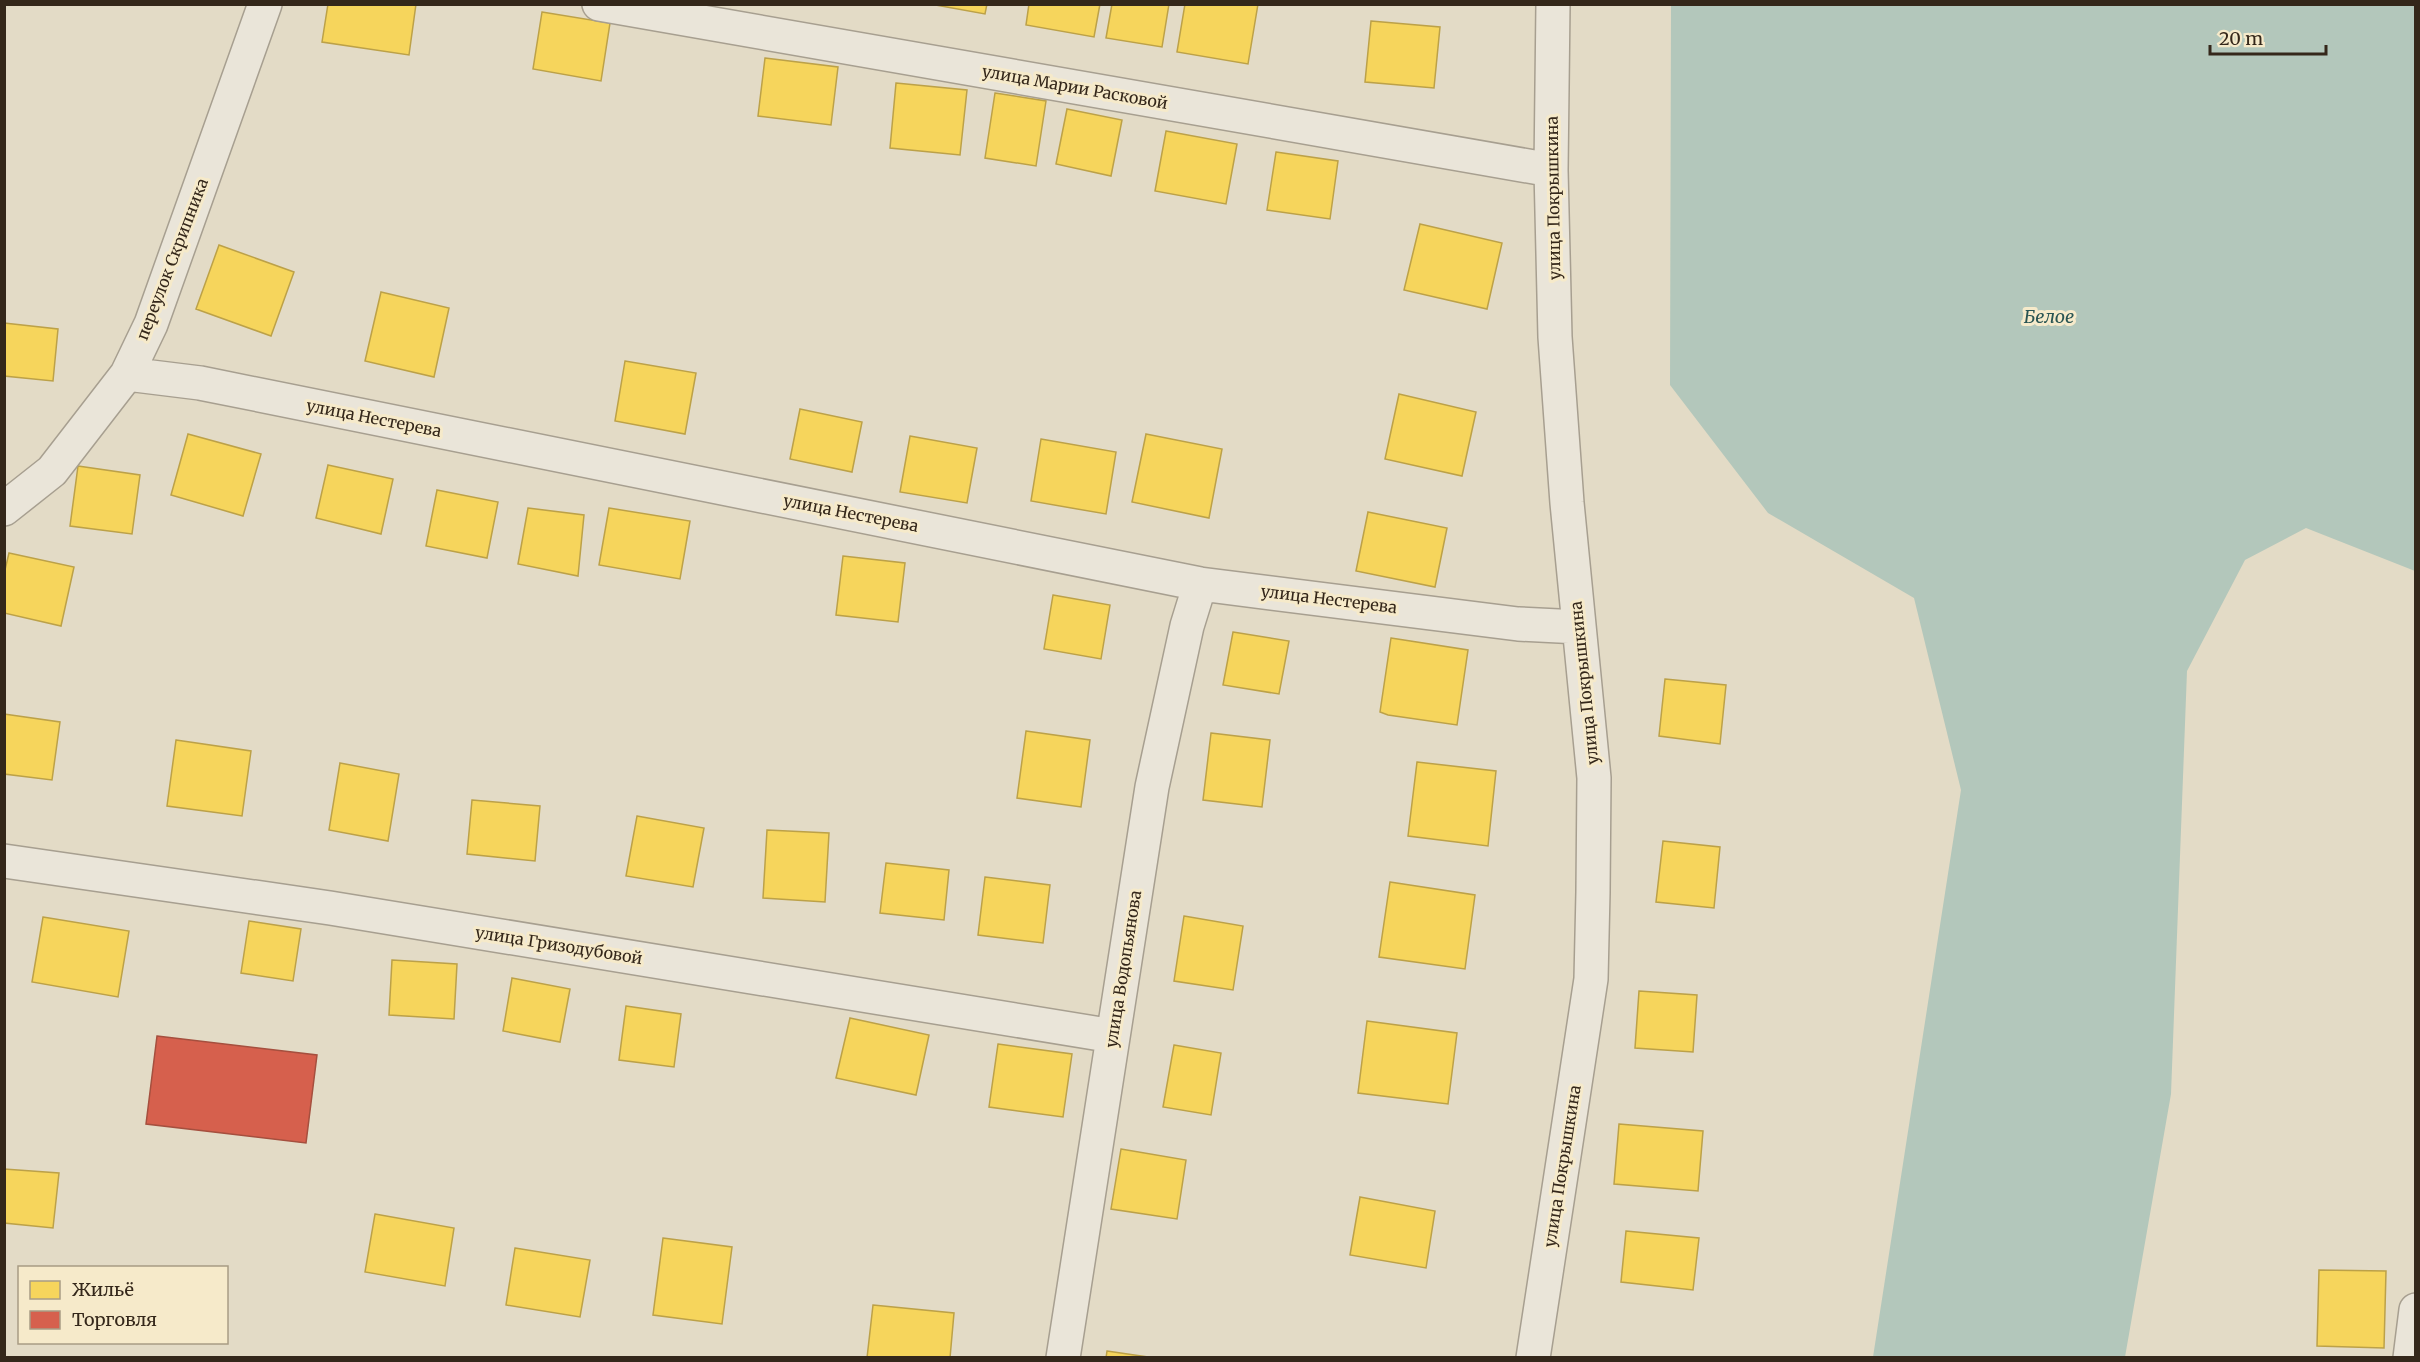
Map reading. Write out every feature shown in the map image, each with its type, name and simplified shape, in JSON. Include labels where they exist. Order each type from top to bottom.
[{"type":"street","name":"переулок Скрипника","points":[[4,509],[52,471],[127,374],[151,324],[265,4]]},
{"type":"street","name":"улица Марии Расковой","points":[[599,4],[1551,170]]},
{"type":"street","name":"улица Покрышкина","points":[[1533,1358],[1591,979],[1594,778],[1567,502],[1555,337],[1551,170],[1553,4]]},
{"type":"street","name":"улица Нестерева","points":[[127,374],[200,382],[1200,584],[1518,624],[1579,627]]},
{"type":"street","name":"улица Водопьянова","points":[[1063,1358],[1152,787],[1186,626],[1200,584]]},
{"type":"street","name":"улица Гризодубовой","points":[[4,861],[342,910],[1113,1036]]},
{"type":"street","points":[[2410,1358],[2415,1310]]},
{"type":"water","name":"Белое","points":[[1671,5],[2415,5],[2415,571],[2306,528],[2245,560],[2187,671],[2171,1094],[2125,1357],[1873,1357],[1961,790],[1914,598],[1768,513],[1670,385]]},
{"type":"building: Жильё","points":[[328,4],[416,4],[409,55],[322,42]]},
{"type":"building: Жильё","points":[[930,4],[987,4],[985,14]]},
{"type":"building: Жильё","points":[[1029,4],[1100,4],[1094,37],[1026,25]]},
{"type":"building: Жильё","points":[[1112,4],[1169,4],[1162,47],[1106,38]]},
{"type":"building: Жильё","points":[[1185,4],[1258,4],[1248,64],[1177,52]]},
{"type":"building: Жильё","points":[[542,12],[610,23],[601,81],[533,69]]},
{"type":"building: Жильё","points":[[1371,21],[1440,27],[1434,88],[1365,82]]},
{"type":"building: Жильё","points":[[765,58],[838,67],[831,125],[758,116]]},
{"type":"building: Жильё","points":[[896,83],[967,90],[960,155],[890,148]]},
{"type":"building: Жильё","points":[[995,93],[1046,101],[1036,166],[985,158]]},
{"type":"building: Жильё","points":[[1067,109],[1122,120],[1111,176],[1056,164]]},
{"type":"building: Жильё","points":[[1166,131],[1237,144],[1226,204],[1155,191]]},
{"type":"building: Жильё","points":[[1276,152],[1338,161],[1330,219],[1267,210]]},
{"type":"building: Жильё","points":[[1420,224],[1502,243],[1487,309],[1404,290]]},
{"type":"building: Жильё","points":[[219,245],[294,272],[271,336],[196,309]]},
{"type":"building: Жильё","points":[[381,292],[449,308],[434,377],[365,361]]},
{"type":"building: Жильё","points":[[4,323],[58,329],[53,381],[4,376]]},
{"type":"building: Жильё","points":[[625,361],[696,373],[685,434],[615,421]]},
{"type":"building: Жильё","points":[[1399,394],[1476,412],[1462,476],[1385,459]]},
{"type":"building: Жильё","points":[[800,409],[862,422],[852,472],[790,459]]},
{"type":"building: Жильё","points":[[188,434],[261,454],[243,516],[171,495]]},
{"type":"building: Жильё","points":[[1146,434],[1222,449],[1209,518],[1132,502]]},
{"type":"building: Жильё","points":[[910,436],[977,448],[967,503],[900,492]]},
{"type":"building: Жильё","points":[[1041,439],[1116,452],[1106,514],[1031,501]]},
{"type":"building: Жильё","points":[[328,465],[393,479],[381,534],[316,518]]},
{"type":"building: Жильё","points":[[78,466],[140,475],[132,534],[70,526]]},
{"type":"building: Жильё","points":[[437,490],[498,502],[487,558],[426,546]]},
{"type":"building: Жильё","points":[[528,508],[584,515],[578,576],[518,564]]},
{"type":"building: Жильё","points":[[609,508],[690,521],[680,579],[599,565]]},
{"type":"building: Жильё","points":[[1368,512],[1447,528],[1435,587],[1356,571]]},
{"type":"building: Жильё","points":[[9,553],[74,567],[61,626],[4,613],[4,574]]},
{"type":"building: Жильё","points":[[843,556],[905,563],[898,622],[836,615]]},
{"type":"building: Жильё","points":[[1053,595],[1110,605],[1101,659],[1044,649]]},
{"type":"building: Жильё","points":[[1233,632],[1289,641],[1279,694],[1223,685]]},
{"type":"building: Жильё","points":[[1391,638],[1468,650],[1457,725],[1380,712]]},
{"type":"building: Жильё","points":[[1665,679],[1726,685],[1720,744],[1659,736]]},
{"type":"building: Жильё","points":[[4,714],[60,722],[52,780],[4,774]]},
{"type":"building: Жильё","points":[[1026,731],[1090,740],[1081,807],[1017,798]]},
{"type":"building: Жильё","points":[[1211,733],[1270,740],[1262,807],[1203,800]]},
{"type":"building: Жильё","points":[[176,740],[251,751],[242,816],[167,806]]},
{"type":"building: Жильё","points":[[1417,762],[1496,771],[1488,846],[1408,836]]},
{"type":"building: Жильё","points":[[340,763],[399,774],[388,841],[329,830]]},
{"type":"building: Жильё","points":[[472,800],[540,806],[535,861],[467,854]]},
{"type":"building: Жильё","points":[[637,816],[704,828],[693,887],[626,876]]},
{"type":"building: Жильё","points":[[767,830],[829,833],[825,902],[763,898]]},
{"type":"building: Жильё","points":[[1663,841],[1720,847],[1714,908],[1656,902]]},
{"type":"building: Жильё","points":[[886,863],[949,870],[944,920],[880,913]]},
{"type":"building: Жильё","points":[[985,877],[1050,885],[1043,943],[978,935]]},
{"type":"building: Жильё","points":[[1390,882],[1475,895],[1465,969],[1379,957]]},
{"type":"building: Жильё","points":[[1184,916],[1243,926],[1233,990],[1174,981]]},
{"type":"building: Жильё","points":[[43,917],[129,931],[118,997],[32,982]]},
{"type":"building: Жильё","points":[[249,921],[301,929],[293,981],[241,973]]},
{"type":"building: Жильё","points":[[392,960],[457,964],[454,1019],[389,1015]]},
{"type":"building: Жильё","points":[[512,978],[570,989],[560,1042],[503,1031]]},
{"type":"building: Жильё","points":[[1639,991],[1697,995],[1693,1052],[1635,1048]]},
{"type":"building: Жильё","points":[[626,1006],[681,1014],[674,1067],[619,1060]]},
{"type":"building: Жильё","points":[[850,1018],[929,1035],[916,1095],[836,1078]]},
{"type":"building: Жильё","points":[[1367,1021],[1457,1033],[1448,1104],[1358,1093]]},
{"type":"building: Жильё","points":[[998,1044],[1072,1054],[1063,1117],[989,1107]]},
{"type":"building: Жильё","points":[[1174,1045],[1221,1053],[1211,1115],[1163,1107]]},
{"type":"building: Жильё","points":[[1619,1124],[1703,1131],[1698,1191],[1614,1184]]},
{"type":"building: Жильё","points":[[1121,1149],[1186,1160],[1177,1219],[1111,1209]]},
{"type":"building: Жильё","points":[[4,1169],[59,1173],[53,1228],[4,1223]]},
{"type":"building: Жильё","points":[[1360,1197],[1435,1211],[1426,1268],[1350,1255]]},
{"type":"building: Жильё","points":[[375,1214],[454,1228],[445,1286],[365,1272]]},
{"type":"building: Жильё","points":[[1626,1231],[1699,1238],[1693,1290],[1621,1282]]},
{"type":"building: Жильё","points":[[663,1238],[732,1247],[722,1324],[653,1315]]},
{"type":"building: Жильё","points":[[515,1248],[590,1260],[580,1317],[506,1305]]},
{"type":"building: Жильё","points":[[2319,1270],[2386,1271],[2384,1348],[2317,1346]]},
{"type":"building: Жильё","points":[[873,1305],[954,1313],[950,1358],[867,1358]]},
{"type":"building: Жильё","points":[[1107,1351],[1155,1358],[1106,1358]]},
{"type":"building: Торговля","points":[[157,1036],[317,1055],[306,1143],[146,1124]]}]
